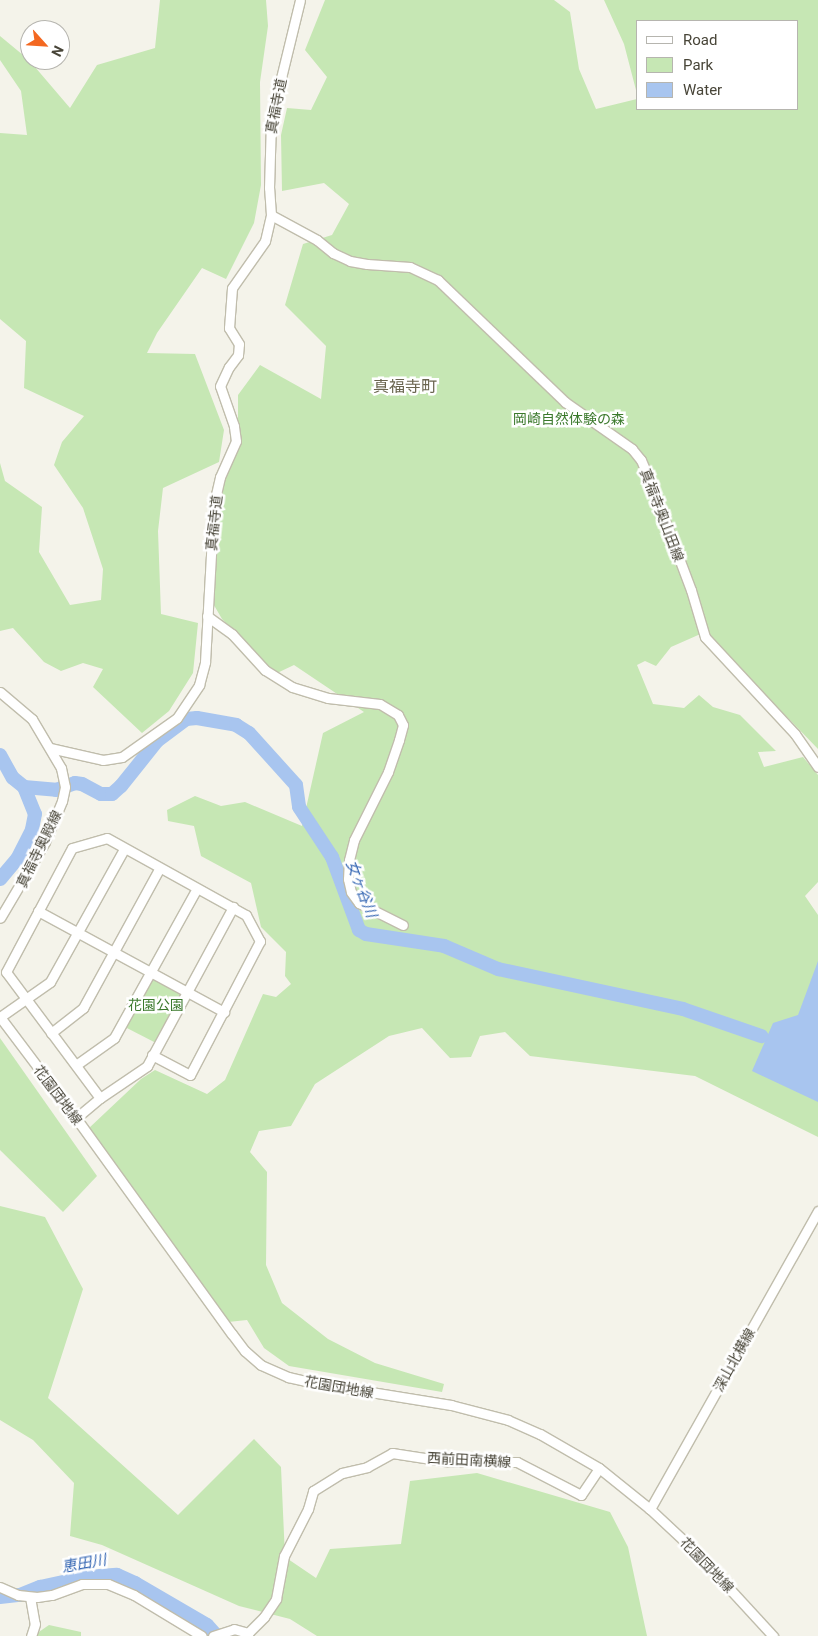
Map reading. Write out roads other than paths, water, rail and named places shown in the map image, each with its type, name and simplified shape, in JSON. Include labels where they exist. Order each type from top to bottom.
[{"type":"street","name":"真福寺道","points":[[50,748],[103,760],[122,757],[161,731],[176,718],[200,685],[205,662],[214,503],[220,477],[236,441],[234,426],[220,386],[229,367],[238,355],[239,344],[229,328],[232,288],[265,241],[271,215],[269,188],[271,119],[300,0]]},
{"type":"street","name":"真福寺奥山田線","points":[[271,215],[317,240],[333,253],[350,260],[367,264],[410,267],[438,280],[565,402],[632,449],[641,460],[650,481],[691,590],[705,637],[788,726],[818,767]]},
{"type":"street","points":[[207,616],[232,634],[265,670],[292,687],[328,698],[380,704],[398,715],[403,725],[399,740],[388,772],[354,840],[349,860],[348,880],[351,892],[359,903],[403,925]]},
{"type":"street","name":"真福寺奥殿線","points":[[0,692],[32,719],[63,774],[65,787],[62,801],[45,842],[0,918]]},
{"type":"street","points":[[100,1098],[6,972],[72,848],[107,838],[246,915],[260,941],[190,1074],[152,1055]]},
{"type":"street","points":[[0,1017],[50,982],[124,849]]},
{"type":"street","points":[[51,1033],[83,1008],[160,869]]},
{"type":"street","points":[[76,1065],[114,1038],[197,888]]},
{"type":"street","points":[[76,1118],[100,1098],[147,1066],[233,907]]},
{"type":"street","points":[[38,912],[224,1012]]},
{"type":"street","name":"花園団地線","points":[[0,1017],[76,1118],[232,1334],[245,1351],[261,1365],[288,1377],[309,1382],[451,1405],[508,1420],[540,1434],[599,1468],[650,1509],[694,1550],[772,1636]]},
{"type":"street","name":"深山北横線","points":[[650,1509],[818,1211]]},
{"type":"street","name":"西前田南横線","points":[[244,1634],[256,1627],[276,1599],[284,1556],[308,1509],[313,1491],[342,1473],[367,1467],[392,1452],[450,1462],[517,1462],[581,1495],[599,1468]]},
{"type":"street","points":[[0,1587],[14,1594],[30,1597],[52,1595],[82,1584],[108,1584],[134,1595],[202,1636]]},
{"type":"street","points":[[30,1597],[35,1624],[32,1636]]},
{"type":"street","points":[[216,1634],[234,1629],[244,1634]]},
{"type":"water","points":[[818,961],[818,1102],[752,1071],[773,1023],[798,1015]]},
{"type":"waterway","name":"女ヶ谷川","points":[[24,787],[56,790],[75,783],[82,784],[101,794],[112,794],[121,786],[157,741],[186,719],[197,718],[236,725],[249,733],[296,785],[299,807],[332,857],[359,930],[366,934],[444,946],[498,969],[683,1009],[761,1036]]},
{"type":"waterway","name":"恵田川","points":[[0,755],[13,778],[24,787],[35,814],[32,830],[17,859],[0,879]]},
{"type":"waterway","name":"恵田川","points":[[0,1597],[20,1595],[40,1587],[86,1577],[117,1575],[135,1583],[207,1625],[217,1636]]},
{"type":"district","name":"真福寺町","points":[[405,387]]},
{"type":"park label","name":"岡崎自然体験の森","points":[[569,419]]},
{"type":"park label","name":"花園公園","points":[[156,1005]]}]
